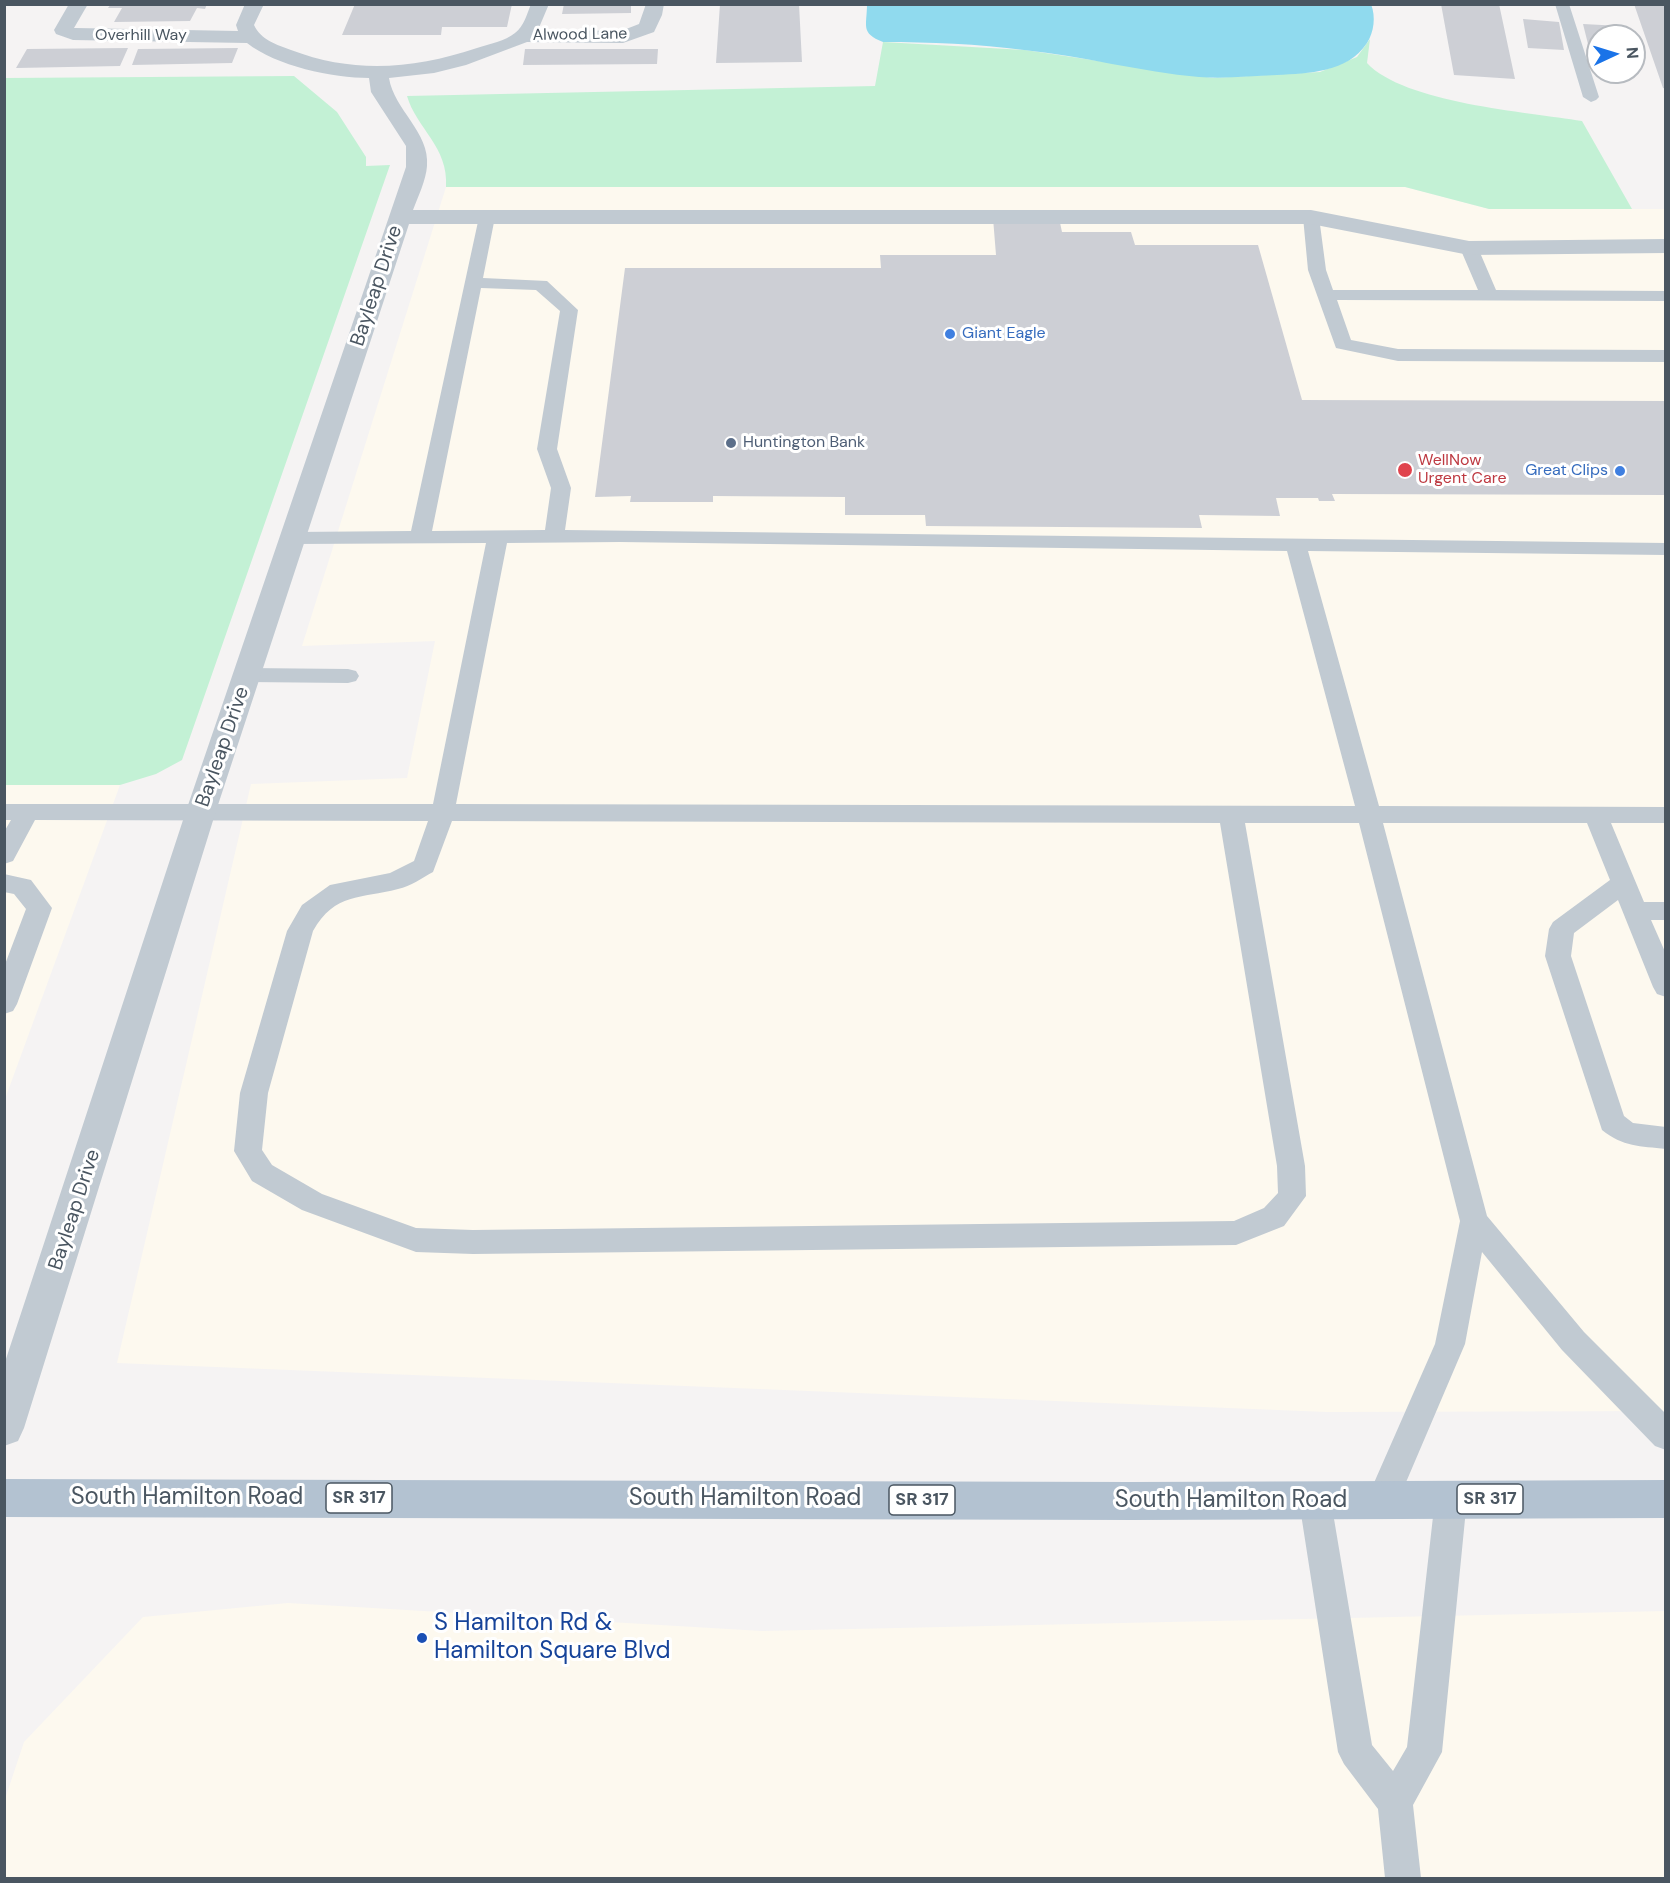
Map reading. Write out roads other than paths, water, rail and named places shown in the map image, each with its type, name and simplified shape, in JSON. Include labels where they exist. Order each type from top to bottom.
[{"type":"main road","name":"South Hamilton Road","points":[[4,1498],[1315,1501],[1665,1499]]},
{"type":"street","name":"Overhill Way","points":[[79,4],[63,30],[73,34],[249,36]]},
{"type":"street","points":[[255,4],[245,25],[249,36],[266,47],[295,59],[345,71],[378,74],[420,71],[451,63],[523,36],[537,16],[540,4]]},
{"type":"street","name":"Alwood Lane","points":[[523,36],[623,37],[647,28],[655,4]]},
{"type":"street","name":"Bayleap Drive","points":[[4,1428],[201,811],[417,167],[416,146],[381,92],[378,74]]},
{"type":"street","points":[[400,217],[1311,217],[1469,248],[1665,246]]},
{"type":"lane","points":[[1562,4],[1591,97]]},
{"type":"lane","points":[[420,537],[487,217]]},
{"type":"lane","points":[[1311,217],[1317,270],[1343,344],[1398,355],[1665,356]]},
{"type":"lane","points":[[1469,248],[1489,295]]},
{"type":"lane","points":[[475,283],[541,285],[569,310],[547,449],[561,488],[554,536]]},
{"type":"lane","points":[[1325,295],[1665,296]]},
{"type":"lane","points":[[294,538],[554,536],[1665,549]]},
{"type":"lane","points":[[498,537],[443,812],[424,866],[396,881],[339,891],[311,912],[300,931],[254,1093],[248,1151],[262,1173],[312,1202],[416,1240],[473,1242],[1236,1233],[1274,1217],[1292,1196],[1291,1166],[1231,814]]},
{"type":"lane","points":[[1296,546],[1369,814],[1474,1221],[1573,1341],[1665,1436]]},
{"type":"lane","points":[[248,675],[348,676]]},
{"type":"lane","points":[[4,855],[16,811],[1665,815]]},
{"type":"lane","points":[[1596,815],[1665,987]]},
{"type":"lane","points":[[1624,882],[1562,928],[1558,956],[1612,1122],[1626,1133],[1665,1138]]},
{"type":"lane","points":[[4,883],[22,886],[39,909],[4,1004]]},
{"type":"lane","points":[[1635,911],[1665,911]]},
{"type":"lane","points":[[1382,1501],[1450,1344],[1474,1221]]},
{"type":"lane","points":[[1395,1802],[1424,1752],[1451,1499]]},
{"type":"lane","points":[[1315,1501],[1356,1752],[1395,1802],[1403,1878]]},
{"type":"water","points":[[867,4],[1371,4],[1374,19],[1373,29],[1367,43],[1359,53],[1338,66],[1314,72],[1209,78],[1155,72],[1068,56],[1007,48],[883,42],[871,35],[866,28]]},
{"type":"place","name":"Giant Eagle","points":[[950,334]]},
{"type":"place","name":"Huntington Bank","points":[[731,443]]},
{"type":"place","name":"WellNow Urgent Care","points":[[1405,470]]},
{"type":"place","name":"Great Clips","points":[[1620,471]]},
{"type":"place","name":"S Hamilton Rd & Hamilton Square Blvd","points":[[422,1638]]}]
